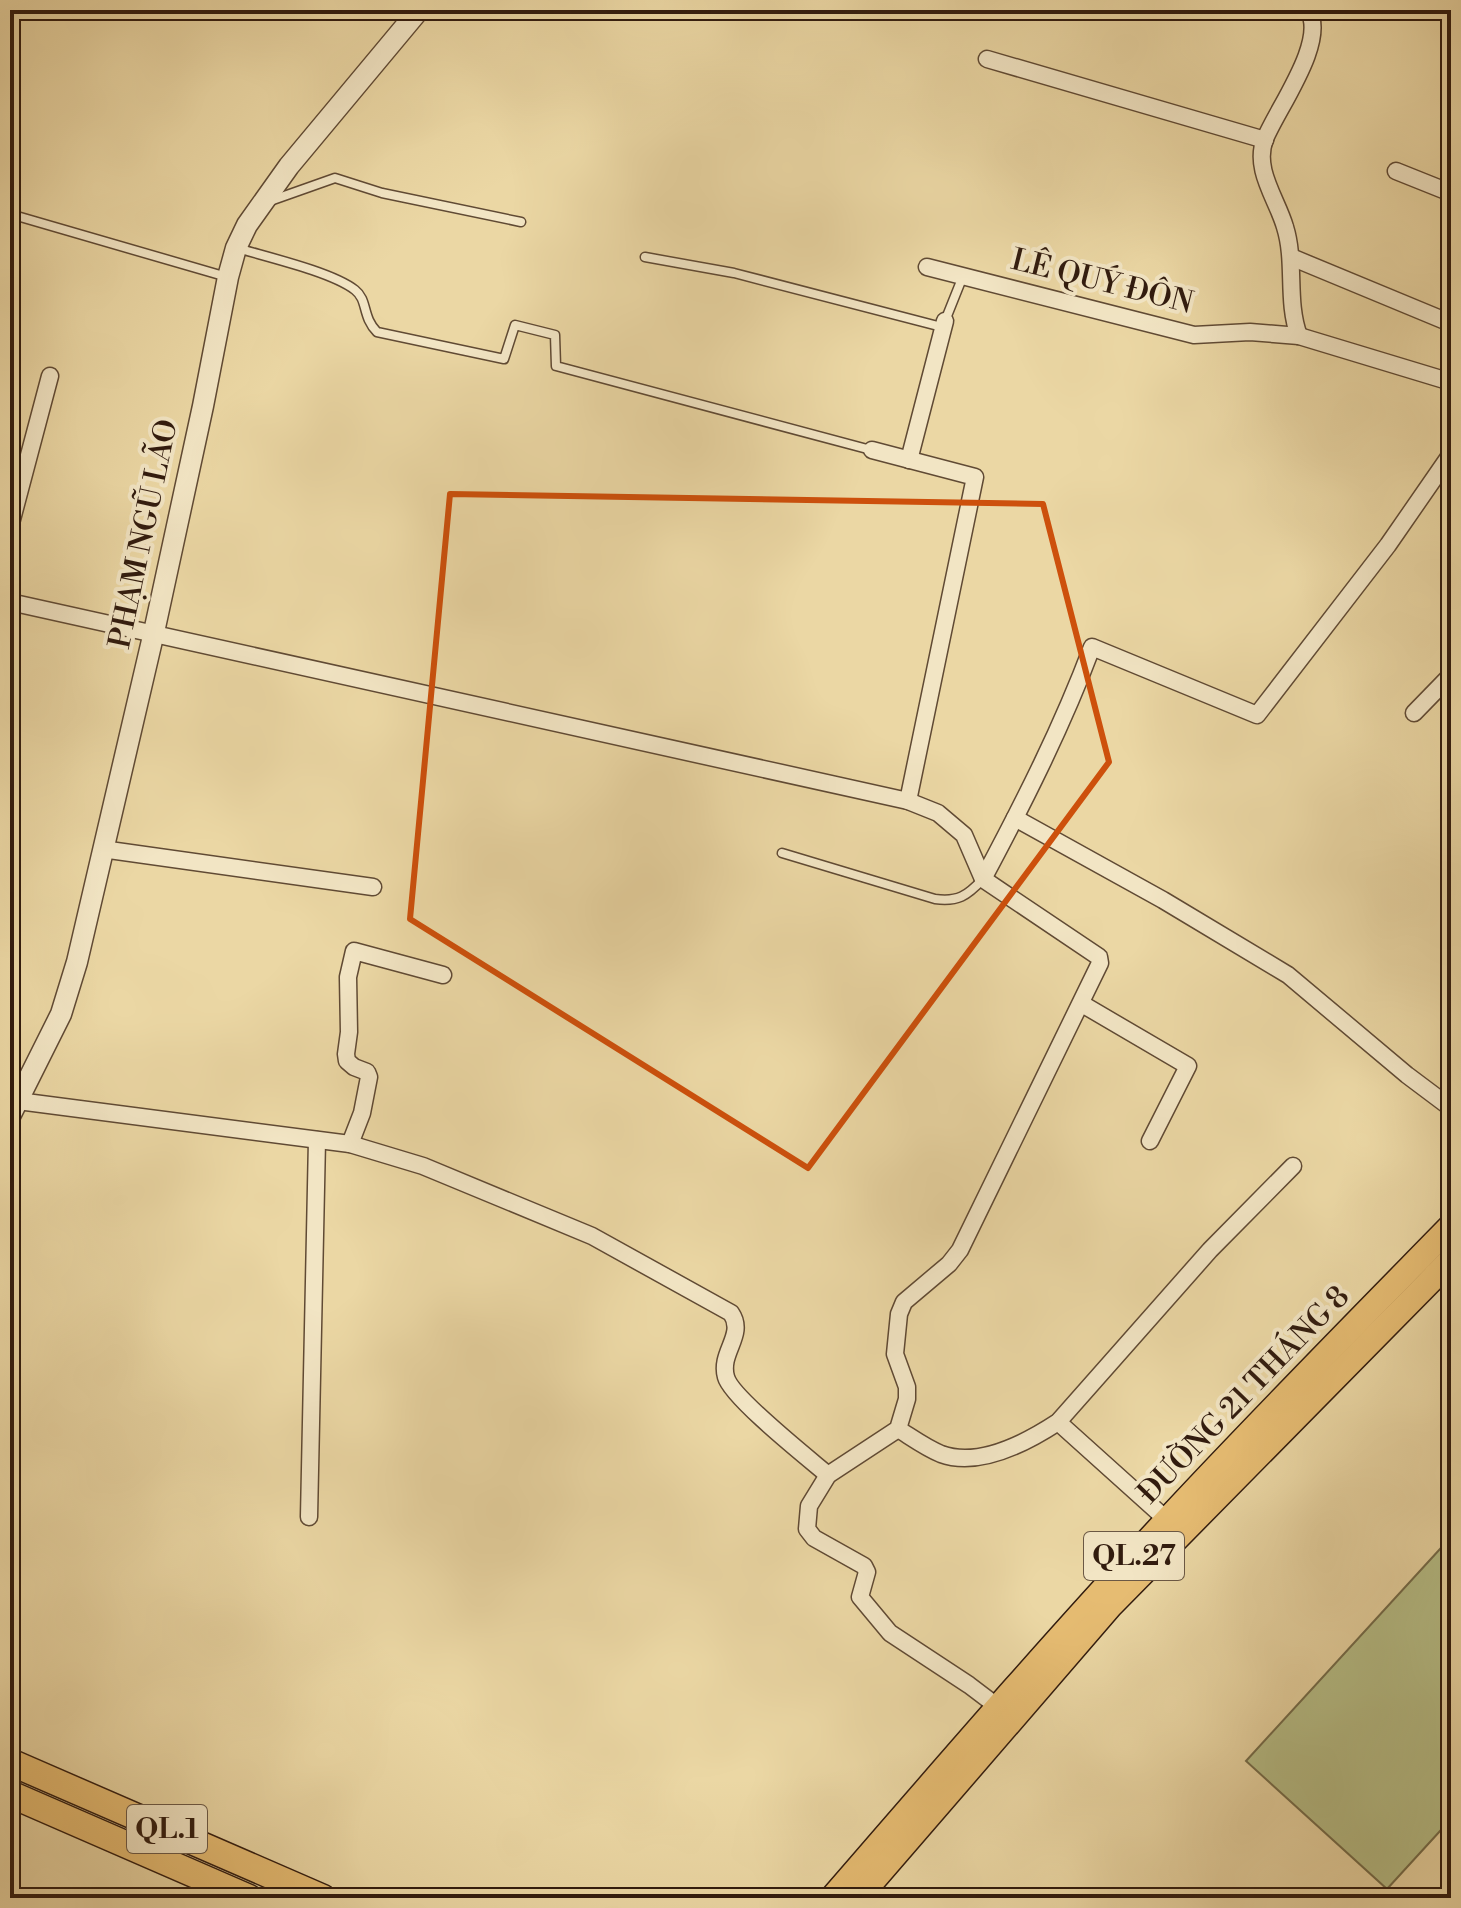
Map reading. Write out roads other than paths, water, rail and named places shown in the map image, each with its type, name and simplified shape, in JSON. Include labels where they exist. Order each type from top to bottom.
[{"type":"highway","name":"QL.1","points":[[10,1762],[323,1898]]},
{"type":"highway","name":"QL.1","points":[[10,1794],[249,1898]]},
{"type":"main road","name":"ĐƯỜNG 21 THÁNG 8","points":[[832,1898],[998,1707],[1167,1520],[1451,1226]]},
{"type":"main road","name":"ĐƯỜNG 21 THÁNG 8","points":[[858,1898],[1111,1605],[1451,1260]]},
{"type":"street","name":"PHẠM NGŨ LÃO","points":[[14,1109],[61,1014],[71,986],[154,632],[236,248],[247,225],[289,166],[419,10]]},
{"type":"street","points":[[1299,336],[1293,320],[1291,257],[1286,228],[1267,184],[1262,156],[1265,140],[1306,56],[1314,29],[1308,10]]},
{"type":"street","points":[[987,59],[1265,140]]},
{"type":"street","points":[[1396,171],[1451,193]]},
{"type":"street","points":[[1291,257],[1443,320]]},
{"type":"street","name":"LÊ QUÝ ĐÔN","points":[[927,267],[1194,335],[1250,332],[1299,336],[1451,382]]},
{"type":"street","points":[[909,460],[945,321]]},
{"type":"street","points":[[10,527],[50,376]]},
{"type":"street","points":[[872,450],[975,477],[908,801]]},
{"type":"street","points":[[983,879],[1070,702],[1092,647],[1257,715],[1388,545],[1451,454]]},
{"type":"street","points":[[10,602],[908,801],[938,813],[964,835],[983,879],[1099,957],[1100,963],[1082,1004],[960,1250],[949,1264],[904,1302],[899,1314],[895,1354],[907,1387],[907,1399],[898,1429],[828,1475],[809,1506],[807,1529],[814,1538],[864,1566],[867,1572],[860,1597],[890,1633],[998,1707]]},
{"type":"street","points":[[1414,713],[1451,675]]},
{"type":"street","points":[[1015,818],[1163,900],[1288,975],[1451,1108]]},
{"type":"street","points":[[102,849],[373,887]]},
{"type":"street","points":[[350,1144],[362,1113],[369,1077],[367,1072],[347,1061],[346,1054],[349,1032],[348,977],[354,951],[443,975]]},
{"type":"street","points":[[1082,1004],[1188,1066],[1150,1141]]},
{"type":"street","points":[[14,1109],[350,1144],[423,1166],[592,1236],[731,1313],[737,1321],[737,1331],[726,1357],[726,1380],[739,1396],[828,1475]]},
{"type":"street","points":[[309,1517],[317,1140]]},
{"type":"street","points":[[898,1429],[941,1454],[976,1456],[1004,1451],[1058,1422],[1210,1250],[1293,1166]]},
{"type":"street","points":[[1058,1422],[1167,1520]]},
{"type":"lane","points":[[262,204],[335,178],[382,193],[521,222]]},
{"type":"lane","points":[[10,214],[228,277]]},
{"type":"lane","points":[[236,248],[307,269],[355,290],[362,299],[369,324],[377,332],[504,359],[515,325],[555,335],[556,366],[872,450]]},
{"type":"lane","points":[[645,257],[734,273],[938,326],[945,321],[963,276]]},
{"type":"lane","points":[[782,853],[950,901],[965,898],[983,879]]}]
